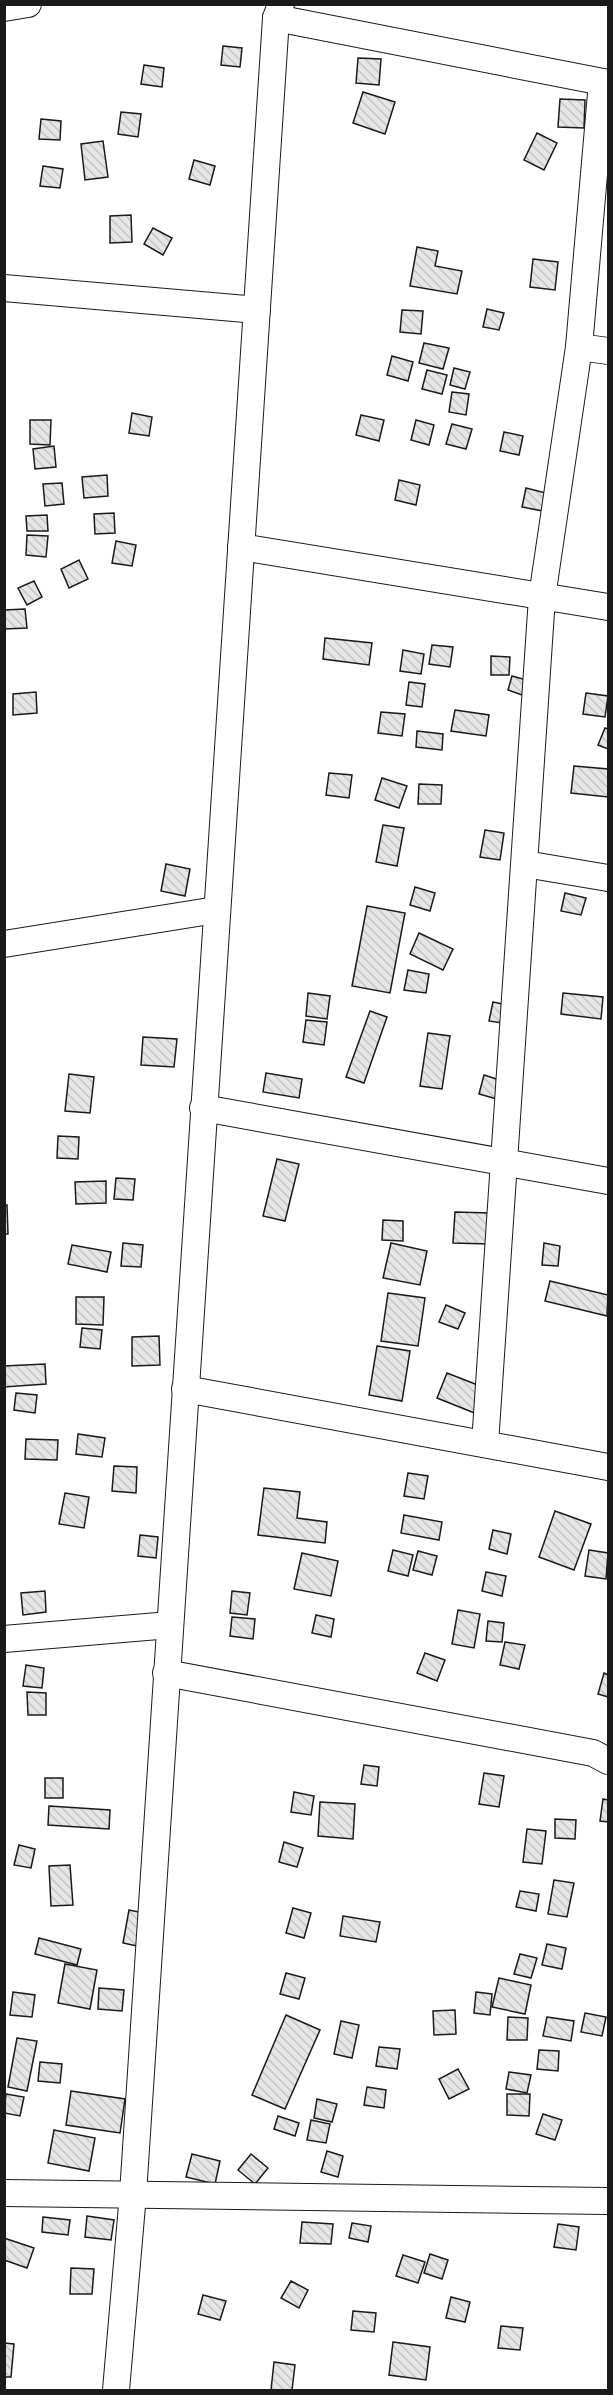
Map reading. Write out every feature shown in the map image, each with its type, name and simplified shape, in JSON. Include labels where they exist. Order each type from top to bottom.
[{"type":"street","points":[[4,8],[28,4]]},
{"type":"street","points":[[116,2391],[132,2194],[216,910],[279,11],[605,82],[579,347],[542,597],[506,1162],[485,1444]]},
{"type":"street","points":[[4,288],[257,310]]},
{"type":"street","points":[[579,347],[609,351]]},
{"type":"street","points":[[241,547],[609,607]]},
{"type":"street","points":[[525,864],[609,878]]},
{"type":"street","points":[[4,944],[216,910]]},
{"type":"street","points":[[203,1108],[609,1180]]},
{"type":"street","points":[[185,1389],[609,1467]]},
{"type":"street","points":[[4,1639],[170,1625]]},
{"type":"street","points":[[166,1673],[593,1753],[609,1761]]},
{"type":"street","points":[[4,2193],[609,2201]]},
{"type":"building","points":[[223,46],[242,48],[240,67],[221,65]]},
{"type":"building","points":[[358,58],[381,59],[379,85],[356,83]]},
{"type":"building","points":[[144,65],[164,68],[162,87],[141,84]]},
{"type":"building","points":[[363,92],[395,102],[385,134],[353,123]]},
{"type":"building","points":[[560,99],[585,100],[584,128],[558,127]]},
{"type":"building","points":[[121,112],[141,114],[138,137],[118,134]]},
{"type":"building","points":[[41,119],[61,121],[60,140],[39,139]]},
{"type":"building","points":[[537,133],[557,143],[544,170],[524,160]]},
{"type":"building","points":[[103,141],[108,177],[85,180],[81,144]]},
{"type":"building","points":[[194,160],[215,166],[210,185],[189,179]]},
{"type":"building","points":[[43,166],[63,169],[60,188],[40,186]]},
{"type":"building","points":[[131,215],[132,242],[110,243],[110,216]]},
{"type":"building","points":[[153,228],[172,238],[163,255],[144,244]]},
{"type":"building","points":[[417,247],[438,251],[435,266],[462,271],[457,294],[410,286]]},
{"type":"building","points":[[533,259],[558,262],[555,290],[530,287]]},
{"type":"building","points":[[487,309],[504,313],[499,330],[483,327]]},
{"type":"building","points":[[402,310],[423,311],[421,334],[400,332]]},
{"type":"building","points":[[424,343],[449,348],[443,369],[419,363]]},
{"type":"building","points":[[392,356],[413,362],[408,381],[387,375]]},
{"type":"building","points":[[454,368],[470,372],[465,389],[450,385]]},
{"type":"building","points":[[427,370],[447,375],[442,394],[422,389]]},
{"type":"building","points":[[452,392],[469,394],[466,415],[449,412]]},
{"type":"building","points":[[132,413],[152,417],[149,436],[129,433]]},
{"type":"building","points":[[361,415],[384,420],[379,441],[356,435]]},
{"type":"building","points":[[30,420],[51,420],[50,445],[30,444]]},
{"type":"building","points":[[416,420],[434,425],[429,445],[411,440]]},
{"type":"building","points":[[452,424],[472,429],[466,449],[446,444]]},
{"type":"building","points":[[504,432],[523,436],[519,455],[500,451]]},
{"type":"building","points":[[54,446],[56,467],[35,469],[33,449]]},
{"type":"building","points":[[107,475],[108,496],[84,498],[82,477]]},
{"type":"building","points":[[399,480],[420,485],[416,505],[395,500]]},
{"type":"building","points":[[62,483],[64,504],[45,506],[43,484]]},
{"type":"building","points":[[526,488],[546,493],[543,511],[522,507]]},
{"type":"building","points":[[114,513],[115,533],[95,534],[94,514]]},
{"type":"building","points":[[47,515],[48,531],[27,531],[26,516]]},
{"type":"building","points":[[27,535],[48,536],[46,557],[26,555]]},
{"type":"building","points":[[116,541],[136,545],[132,566],[112,563]]},
{"type":"building","points":[[79,560],[88,579],[69,588],[61,569]]},
{"type":"building","points":[[34,581],[42,597],[27,605],[18,588]]},
{"type":"building","points":[[25,609],[27,628],[4,629],[4,610]]},
{"type":"building","points":[[325,638],[372,643],[369,665],[323,659]]},
{"type":"building","points":[[432,645],[453,647],[450,667],[429,664]]},
{"type":"building","points":[[403,650],[424,654],[421,674],[400,671]]},
{"type":"building","points":[[491,656],[510,657],[509,675],[491,675]]},
{"type":"building","points":[[512,676],[530,681],[525,696],[508,690]]},
{"type":"building","points":[[409,682],[425,684],[422,707],[406,705]]},
{"type":"building","points":[[36,692],[37,713],[13,715],[13,694]]},
{"type":"building","points":[[586,693],[608,696],[605,717],[583,714]]},
{"type":"building","points":[[455,710],[489,715],[486,736],[451,731]]},
{"type":"building","points":[[381,712],[405,714],[402,736],[378,733]]},
{"type":"building","points":[[605,728],[608,729],[608,749],[598,745]]},
{"type":"building","points":[[417,731],[443,734],[442,750],[416,747]]},
{"type":"building","points":[[574,766],[608,769],[608,797],[571,793]]},
{"type":"building","points":[[329,773],[352,775],[349,798],[326,795]]},
{"type":"building","points":[[382,778],[407,786],[399,808],[375,800]]},
{"type":"building","points":[[419,784],[442,785],[441,804],[418,804]]},
{"type":"building","points":[[383,825],[404,828],[397,866],[376,862]]},
{"type":"building","points":[[485,830],[504,833],[500,860],[480,857]]},
{"type":"building","points":[[166,864],[190,869],[185,896],[161,891]]},
{"type":"building","points":[[415,887],[435,893],[430,911],[410,905]]},
{"type":"building","points":[[565,893],[586,898],[581,915],[561,911]]},
{"type":"building","points":[[367,906],[405,913],[390,993],[352,986]]},
{"type":"building","points":[[419,933],[453,949],[443,970],[410,954]]},
{"type":"building","points":[[408,970],[429,974],[426,993],[404,990]]},
{"type":"building","points":[[308,993],[330,996],[327,1019],[306,1016]]},
{"type":"building","points":[[563,993],[603,997],[601,1019],[561,1014]]},
{"type":"building","points":[[493,1002],[518,1007],[514,1025],[489,1021]]},
{"type":"building","points":[[370,1011],[387,1017],[364,1083],[346,1077]]},
{"type":"building","points":[[306,1020],[327,1022],[324,1045],[303,1042]]},
{"type":"building","points":[[428,1033],[450,1036],[442,1089],[420,1086]]},
{"type":"building","points":[[143,1037],[177,1039],[174,1067],[141,1065]]},
{"type":"building","points":[[266,1073],[302,1079],[299,1098],[263,1092]]},
{"type":"building","points":[[69,1074],[94,1077],[90,1113],[65,1111]]},
{"type":"building","points":[[484,1075],[503,1081],[497,1099],[479,1094]]},
{"type":"building","points":[[58,1136],[79,1137],[78,1159],[57,1158]]},
{"type":"building","points":[[277,1159],[299,1164],[285,1221],[263,1216]]},
{"type":"building","points":[[116,1178],[135,1179],[133,1200],[114,1199]]},
{"type":"building","points":[[106,1181],[106,1203],[76,1204],[75,1182]]},
{"type":"building","points":[[4,1205],[7,1205],[8,1234],[4,1234]]},
{"type":"building","points":[[455,1212],[490,1213],[489,1244],[453,1243]]},
{"type":"building","points":[[383,1220],[403,1221],[403,1241],[382,1240]]},
{"type":"building","points":[[123,1243],[143,1245],[141,1267],[121,1266]]},
{"type":"building","points":[[391,1243],[427,1251],[420,1285],[383,1278]]},
{"type":"building","points":[[544,1243],[560,1246],[558,1266],[542,1265]]},
{"type":"building","points":[[72,1245],[111,1252],[107,1272],[68,1264]]},
{"type":"building","points":[[550,1281],[608,1295],[607,1316],[545,1301]]},
{"type":"building","points":[[388,1293],[425,1298],[418,1346],[381,1341]]},
{"type":"building","points":[[76,1297],[104,1297],[103,1325],[76,1324]]},
{"type":"building","points":[[446,1305],[465,1313],[458,1329],[439,1322]]},
{"type":"building","points":[[82,1328],[102,1330],[100,1349],[80,1347]]},
{"type":"building","points":[[159,1336],[160,1365],[132,1366],[132,1337]]},
{"type":"building","points":[[377,1346],[410,1351],[402,1401],[369,1395]]},
{"type":"building","points":[[45,1364],[46,1384],[4,1387],[4,1366]]},
{"type":"building","points":[[447,1373],[493,1391],[482,1416],[437,1398]]},
{"type":"building","points":[[16,1393],[37,1395],[35,1413],[14,1410]]},
{"type":"building","points":[[78,1434],[105,1438],[102,1457],[76,1454]]},
{"type":"building","points":[[26,1439],[58,1440],[57,1460],[25,1459]]},
{"type":"building","points":[[114,1466],[137,1467],[136,1493],[112,1491]]},
{"type":"building","points":[[408,1473],[428,1476],[424,1499],[404,1496]]},
{"type":"building","points":[[264,1488],[300,1492],[297,1518],[327,1522],[325,1543],[258,1535]]},
{"type":"building","points":[[65,1493],[89,1497],[84,1528],[59,1524]]},
{"type":"building","points":[[555,1511],[591,1524],[574,1570],[539,1557]]},
{"type":"building","points":[[404,1515],[442,1522],[439,1540],[401,1533]]},
{"type":"building","points":[[493,1530],[511,1534],[507,1554],[489,1549]]},
{"type":"building","points":[[140,1535],[158,1537],[156,1558],[138,1556]]},
{"type":"building","points":[[393,1550],[413,1555],[408,1576],[388,1571]]},
{"type":"building","points":[[589,1550],[608,1553],[606,1579],[585,1576]]},
{"type":"building","points":[[418,1551],[437,1556],[432,1575],[413,1570]]},
{"type":"building","points":[[302,1553],[338,1561],[331,1596],[294,1589]]},
{"type":"building","points":[[486,1572],[506,1576],[502,1596],[482,1591]]},
{"type":"building","points":[[45,1591],[46,1612],[23,1615],[21,1593]]},
{"type":"building","points":[[232,1591],[250,1593],[247,1615],[230,1613]]},
{"type":"building","points":[[458,1610],[480,1614],[474,1648],[452,1644]]},
{"type":"building","points":[[316,1615],[334,1619],[331,1637],[312,1633]]},
{"type":"building","points":[[232,1617],[255,1619],[253,1639],[230,1636]]},
{"type":"building","points":[[488,1621],[504,1623],[502,1642],[486,1641]]},
{"type":"building","points":[[505,1642],[525,1645],[519,1669],[500,1665]]},
{"type":"building","points":[[425,1653],[445,1660],[437,1681],[417,1673]]},
{"type":"building","points":[[26,1665],[44,1668],[42,1688],[23,1686]]},
{"type":"building","points":[[604,1673],[608,1675],[608,1697],[598,1694]]},
{"type":"building","points":[[27,1692],[46,1693],[46,1715],[28,1715]]},
{"type":"building","points":[[364,1765],[379,1767],[377,1786],[361,1784]]},
{"type":"building","points":[[484,1773],[504,1776],[499,1807],[479,1804]]},
{"type":"building","points":[[45,1778],[63,1778],[63,1798],[45,1798]]},
{"type":"building","points":[[294,1792],[314,1796],[311,1815],[291,1812]]},
{"type":"building","points":[[603,1799],[608,1800],[608,1822],[600,1821]]},
{"type":"building","points":[[320,1802],[355,1804],[353,1839],[318,1836]]},
{"type":"building","points":[[49,1806],[110,1810],[109,1829],[48,1825]]},
{"type":"building","points":[[555,1819],[576,1820],[575,1839],[555,1838]]},
{"type":"building","points":[[527,1829],[546,1831],[542,1864],[523,1862]]},
{"type":"building","points":[[284,1842],[303,1848],[297,1867],[279,1862]]},
{"type":"building","points":[[19,1845],[35,1849],[31,1868],[14,1865]]},
{"type":"building","points":[[70,1865],[73,1905],[51,1906],[49,1866]]},
{"type":"building","points":[[554,1880],[574,1883],[567,1917],[548,1914]]},
{"type":"building","points":[[520,1891],[539,1894],[536,1911],[516,1907]]},
{"type":"building","points":[[293,1908],[311,1913],[304,1938],[286,1933]]},
{"type":"building","points":[[129,1910],[149,1914],[142,1947],[123,1943]]},
{"type":"building","points":[[343,1916],[380,1922],[376,1942],[340,1936]]},
{"type":"building","points":[[39,1938],[81,1949],[77,1965],[35,1954]]},
{"type":"building","points":[[547,1944],[566,1948],[562,1969],[542,1965]]},
{"type":"building","points":[[520,1954],[537,1958],[531,1978],[514,1974]]},
{"type":"building","points":[[65,1964],[97,1970],[90,2009],[58,2003]]},
{"type":"building","points":[[286,1973],[305,1978],[299,1999],[280,1994]]},
{"type":"building","points":[[499,1978],[531,1985],[525,2014],[492,2007]]},
{"type":"building","points":[[99,1988],[124,1990],[122,2011],[98,2009]]},
{"type":"building","points":[[13,1992],[35,1995],[32,2017],[10,2015]]},
{"type":"building","points":[[476,1992],[492,1994],[490,2015],[474,2013]]},
{"type":"building","points":[[455,2010],[456,2034],[434,2035],[433,2011]]},
{"type":"building","points":[[585,2013],[606,2017],[602,2036],[581,2032]]},
{"type":"building","points":[[286,2015],[320,2030],[285,2109],[252,2095]]},
{"type":"building","points":[[508,2017],[528,2018],[527,2040],[507,2040]]},
{"type":"building","points":[[547,2017],[574,2021],[571,2041],[543,2036]]},
{"type":"building","points":[[341,2021],[359,2025],[352,2058],[334,2054]]},
{"type":"building","points":[[17,2038],[37,2041],[27,2091],[8,2087]]},
{"type":"building","points":[[379,2047],[400,2049],[397,2069],[376,2066]]},
{"type":"building","points":[[539,2050],[559,2051],[558,2071],[537,2069]]},
{"type":"building","points":[[40,2062],[62,2064],[60,2083],[38,2081]]},
{"type":"building","points":[[458,2069],[469,2089],[449,2099],[439,2079]]},
{"type":"building","points":[[509,2072],[531,2075],[527,2093],[506,2089]]},
{"type":"building","points":[[367,2087],[386,2090],[384,2108],[364,2105]]},
{"type":"building","points":[[71,2091],[125,2099],[120,2133],[66,2125]]},
{"type":"building","points":[[6,2094],[24,2097],[20,2116],[4,2113]]},
{"type":"building","points":[[507,2094],[530,2094],[529,2116],[507,2115]]},
{"type":"building","points":[[317,2099],[337,2104],[332,2122],[314,2118]]},
{"type":"building","points":[[543,2114],[562,2120],[555,2140],[536,2134]]},
{"type":"building","points":[[278,2116],[299,2123],[295,2136],[274,2129]]},
{"type":"building","points":[[311,2120],[330,2124],[326,2143],[307,2140]]},
{"type":"building","points":[[54,2130],[95,2138],[89,2171],[48,2163]]},
{"type":"building","points":[[327,2151],[343,2156],[338,2177],[321,2172]]},
{"type":"building","points":[[192,2154],[220,2161],[215,2184],[186,2177]]},
{"type":"building","points":[[251,2154],[268,2168],[255,2184],[238,2170]]},
{"type":"building","points":[[87,2216],[114,2220],[111,2240],[85,2237]]},
{"type":"building","points":[[43,2217],[70,2220],[68,2235],[42,2232]]},
{"type":"building","points":[[302,2222],[333,2224],[331,2244],[300,2243]]},
{"type":"building","points":[[352,2223],[371,2226],[368,2242],[349,2238]]},
{"type":"building","points":[[558,2224],[579,2227],[576,2250],[554,2247]]},
{"type":"building","points":[[4,2238],[34,2248],[27,2268],[4,2260]]},
{"type":"building","points":[[430,2254],[448,2260],[442,2279],[424,2273]]},
{"type":"building","points":[[403,2255],[425,2262],[418,2283],[396,2276]]},
{"type":"building","points":[[71,2268],[94,2269],[92,2294],[70,2294]]},
{"type":"building","points":[[291,2281],[308,2290],[299,2308],[281,2298]]},
{"type":"building","points":[[203,2295],[226,2301],[220,2320],[198,2314]]},
{"type":"building","points":[[451,2297],[470,2302],[465,2322],[446,2318]]},
{"type":"building","points":[[353,2311],[376,2313],[374,2332],[351,2330]]},
{"type":"building","points":[[501,2326],[523,2328],[520,2350],[498,2348]]},
{"type":"building","points":[[393,2342],[430,2347],[426,2380],[389,2375]]},
{"type":"building","points":[[4,2343],[14,2344],[11,2377],[4,2377]]},
{"type":"building","points":[[274,2362],[295,2365],[292,2390],[271,2390]]}]
